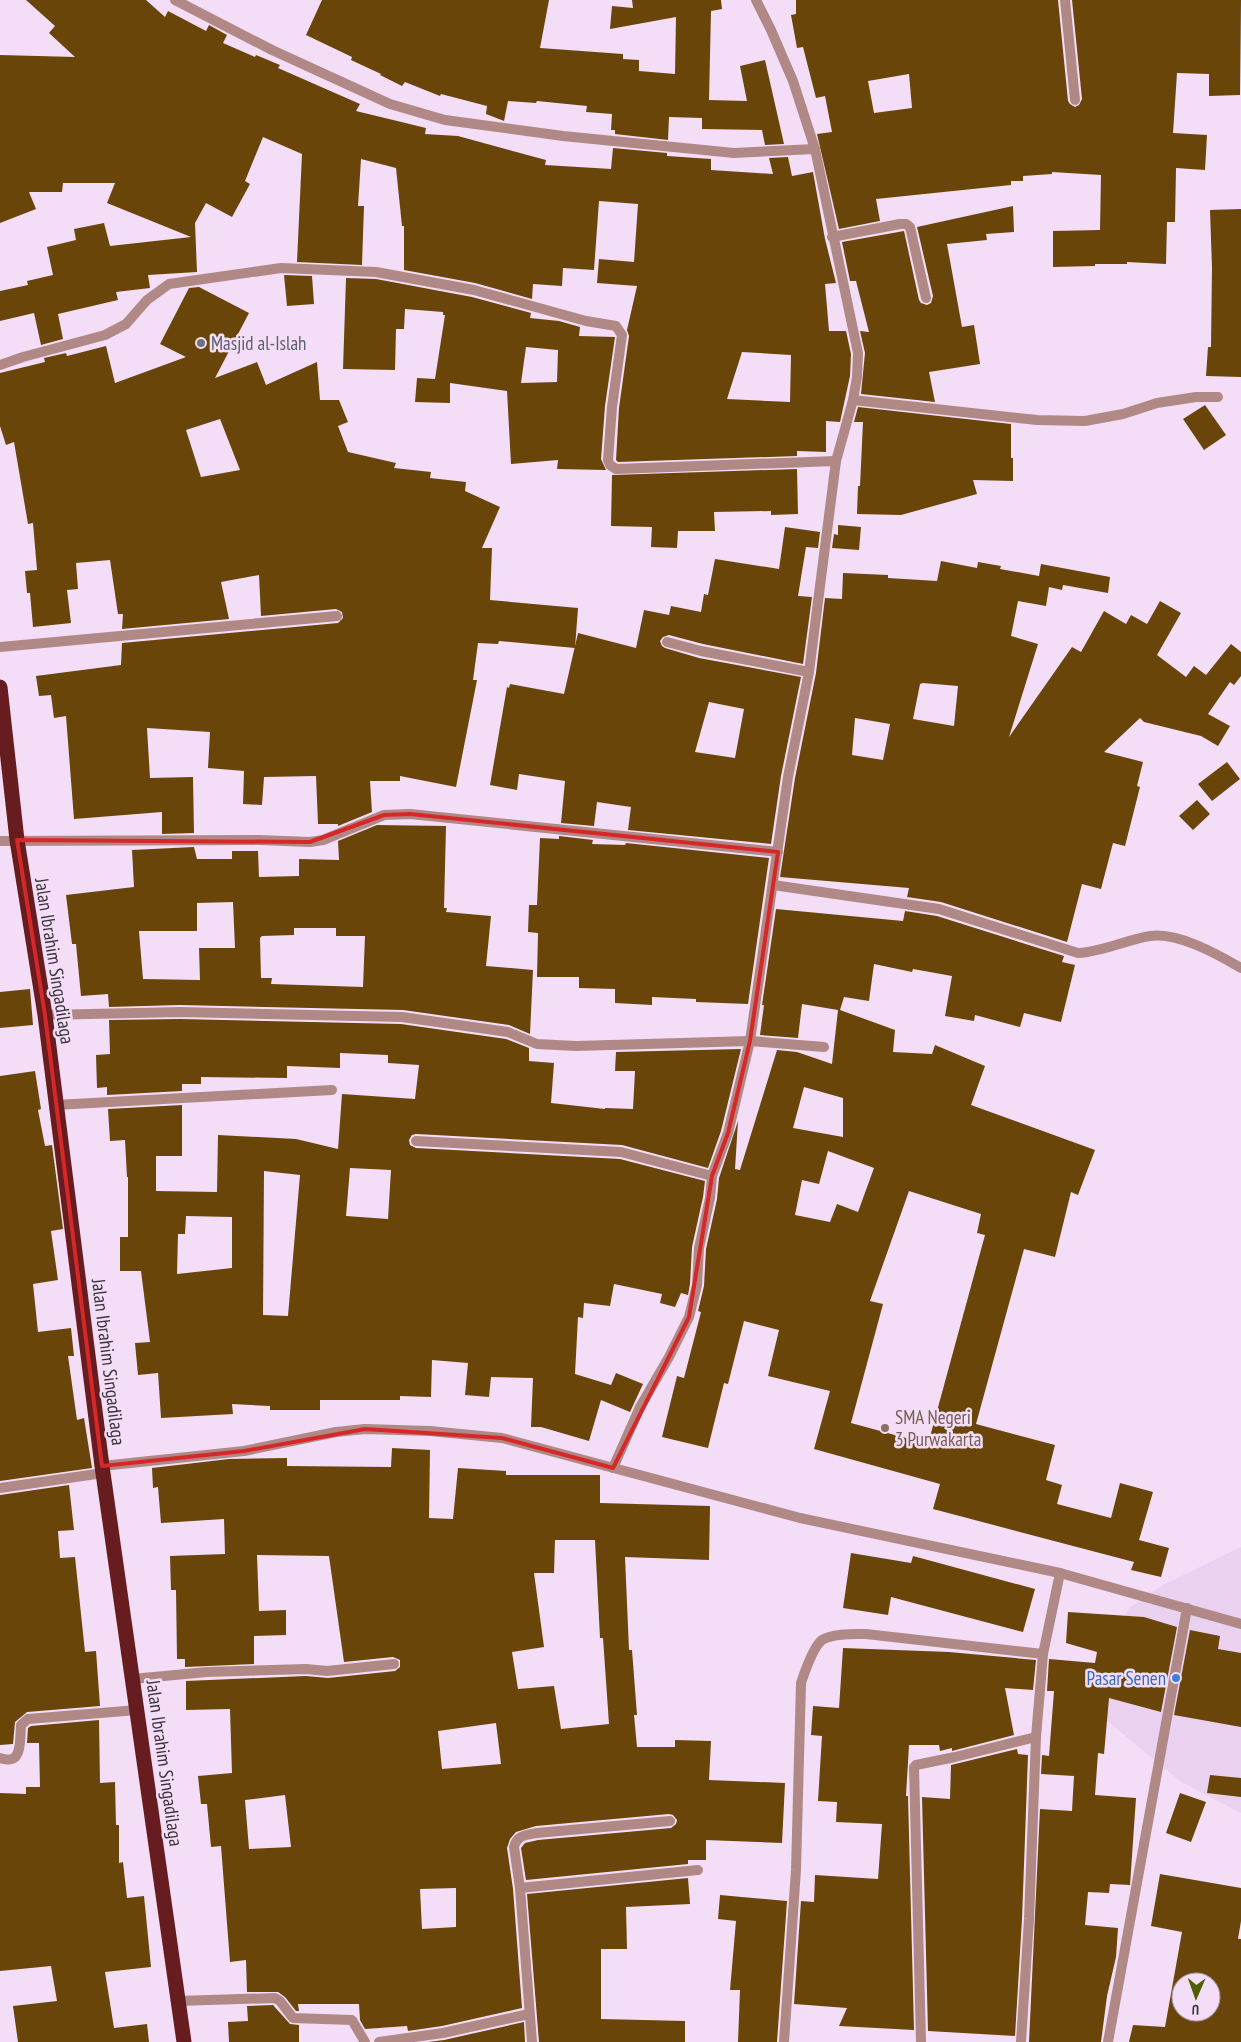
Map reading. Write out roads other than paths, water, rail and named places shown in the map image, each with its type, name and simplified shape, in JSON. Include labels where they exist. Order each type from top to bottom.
[{"type":"highway","name":"Jalan Ibrahim Singadilaga","points":[[0,687],[17,840],[45,1015],[103,1470],[184,2042]]},
{"type":"street","points":[[175,0],[272,50],[390,104],[446,120],[563,136],[734,153],[815,149]]},
{"type":"street","points":[[613,1468],[640,1407],[669,1357],[689,1317],[698,1285],[699,1248],[710,1198],[712,1176],[728,1133],[750,1041],[788,777],[809,672],[836,461],[853,400],[857,377],[858,354],[815,149],[793,81],[756,0]]},
{"type":"street","points":[[1065,0],[1075,100]]},
{"type":"street","points":[[832,237],[906,224],[910,227],[926,298]]},
{"type":"street","points":[[0,365],[105,335],[126,324],[147,300],[169,284],[280,268],[376,272],[474,290],[586,321],[616,326],[622,335],[608,460],[610,465],[616,469],[836,461]]},
{"type":"street","points":[[853,400],[1037,420],[1084,421],[1123,414],[1157,403],[1196,397],[1218,397]]},
{"type":"street","points":[[0,648],[337,616]]},
{"type":"street","points":[[667,642],[701,651],[809,672]]},
{"type":"street","points":[[0,841],[260,840],[310,842],[323,840],[384,815],[410,814],[778,852]]},
{"type":"street","points":[[773,885],[939,909],[1078,953],[1094,952],[1152,936],[1175,938],[1204,948],[1241,968]]},
{"type":"street","points":[[45,1015],[180,1012],[402,1017],[508,1032],[537,1044],[576,1046],[750,1041],[824,1047]]},
{"type":"street","points":[[55,1105],[332,1090]]},
{"type":"street","points":[[416,1141],[621,1152],[712,1176]]},
{"type":"street","points":[[0,1488],[103,1470],[244,1451],[336,1432],[365,1429],[430,1431],[502,1438],[800,1518],[1060,1573],[1241,1624]]},
{"type":"street","points":[[1021,2042],[1029,1919],[1036,1737],[1043,1654],[1060,1573]]},
{"type":"street","points":[[1108,2042],[1187,1608]]},
{"type":"street","points":[[784,2042],[796,1870],[801,1682],[810,1658],[822,1640],[844,1633],[866,1634],[1043,1654]]},
{"type":"street","points":[[132,1679],[207,1672],[306,1669],[327,1671],[394,1664]]},
{"type":"street","points":[[0,1758],[11,1759],[18,1753],[21,1725],[28,1720],[137,1710]]},
{"type":"street","points":[[921,2042],[914,1767],[1036,1737]]},
{"type":"street","points":[[532,2042],[515,1842],[520,1836],[670,1821]]},
{"type":"street","points":[[520,1888],[698,1870]]},
{"type":"street","points":[[177,2001],[275,1998],[280,2001],[291,2018],[352,2020],[365,2042]]},
{"type":"street","points":[[379,2042],[443,2033],[529,2014]]},
{"type":"place","name":"Masjid al-Islah","points":[[201,343]]},
{"type":"place","name":"SMA Negeri 3 Purwakarta","points":[[885,1428]]},
{"type":"place","name":"Pasar Senen","points":[[1176,1678]]}]
